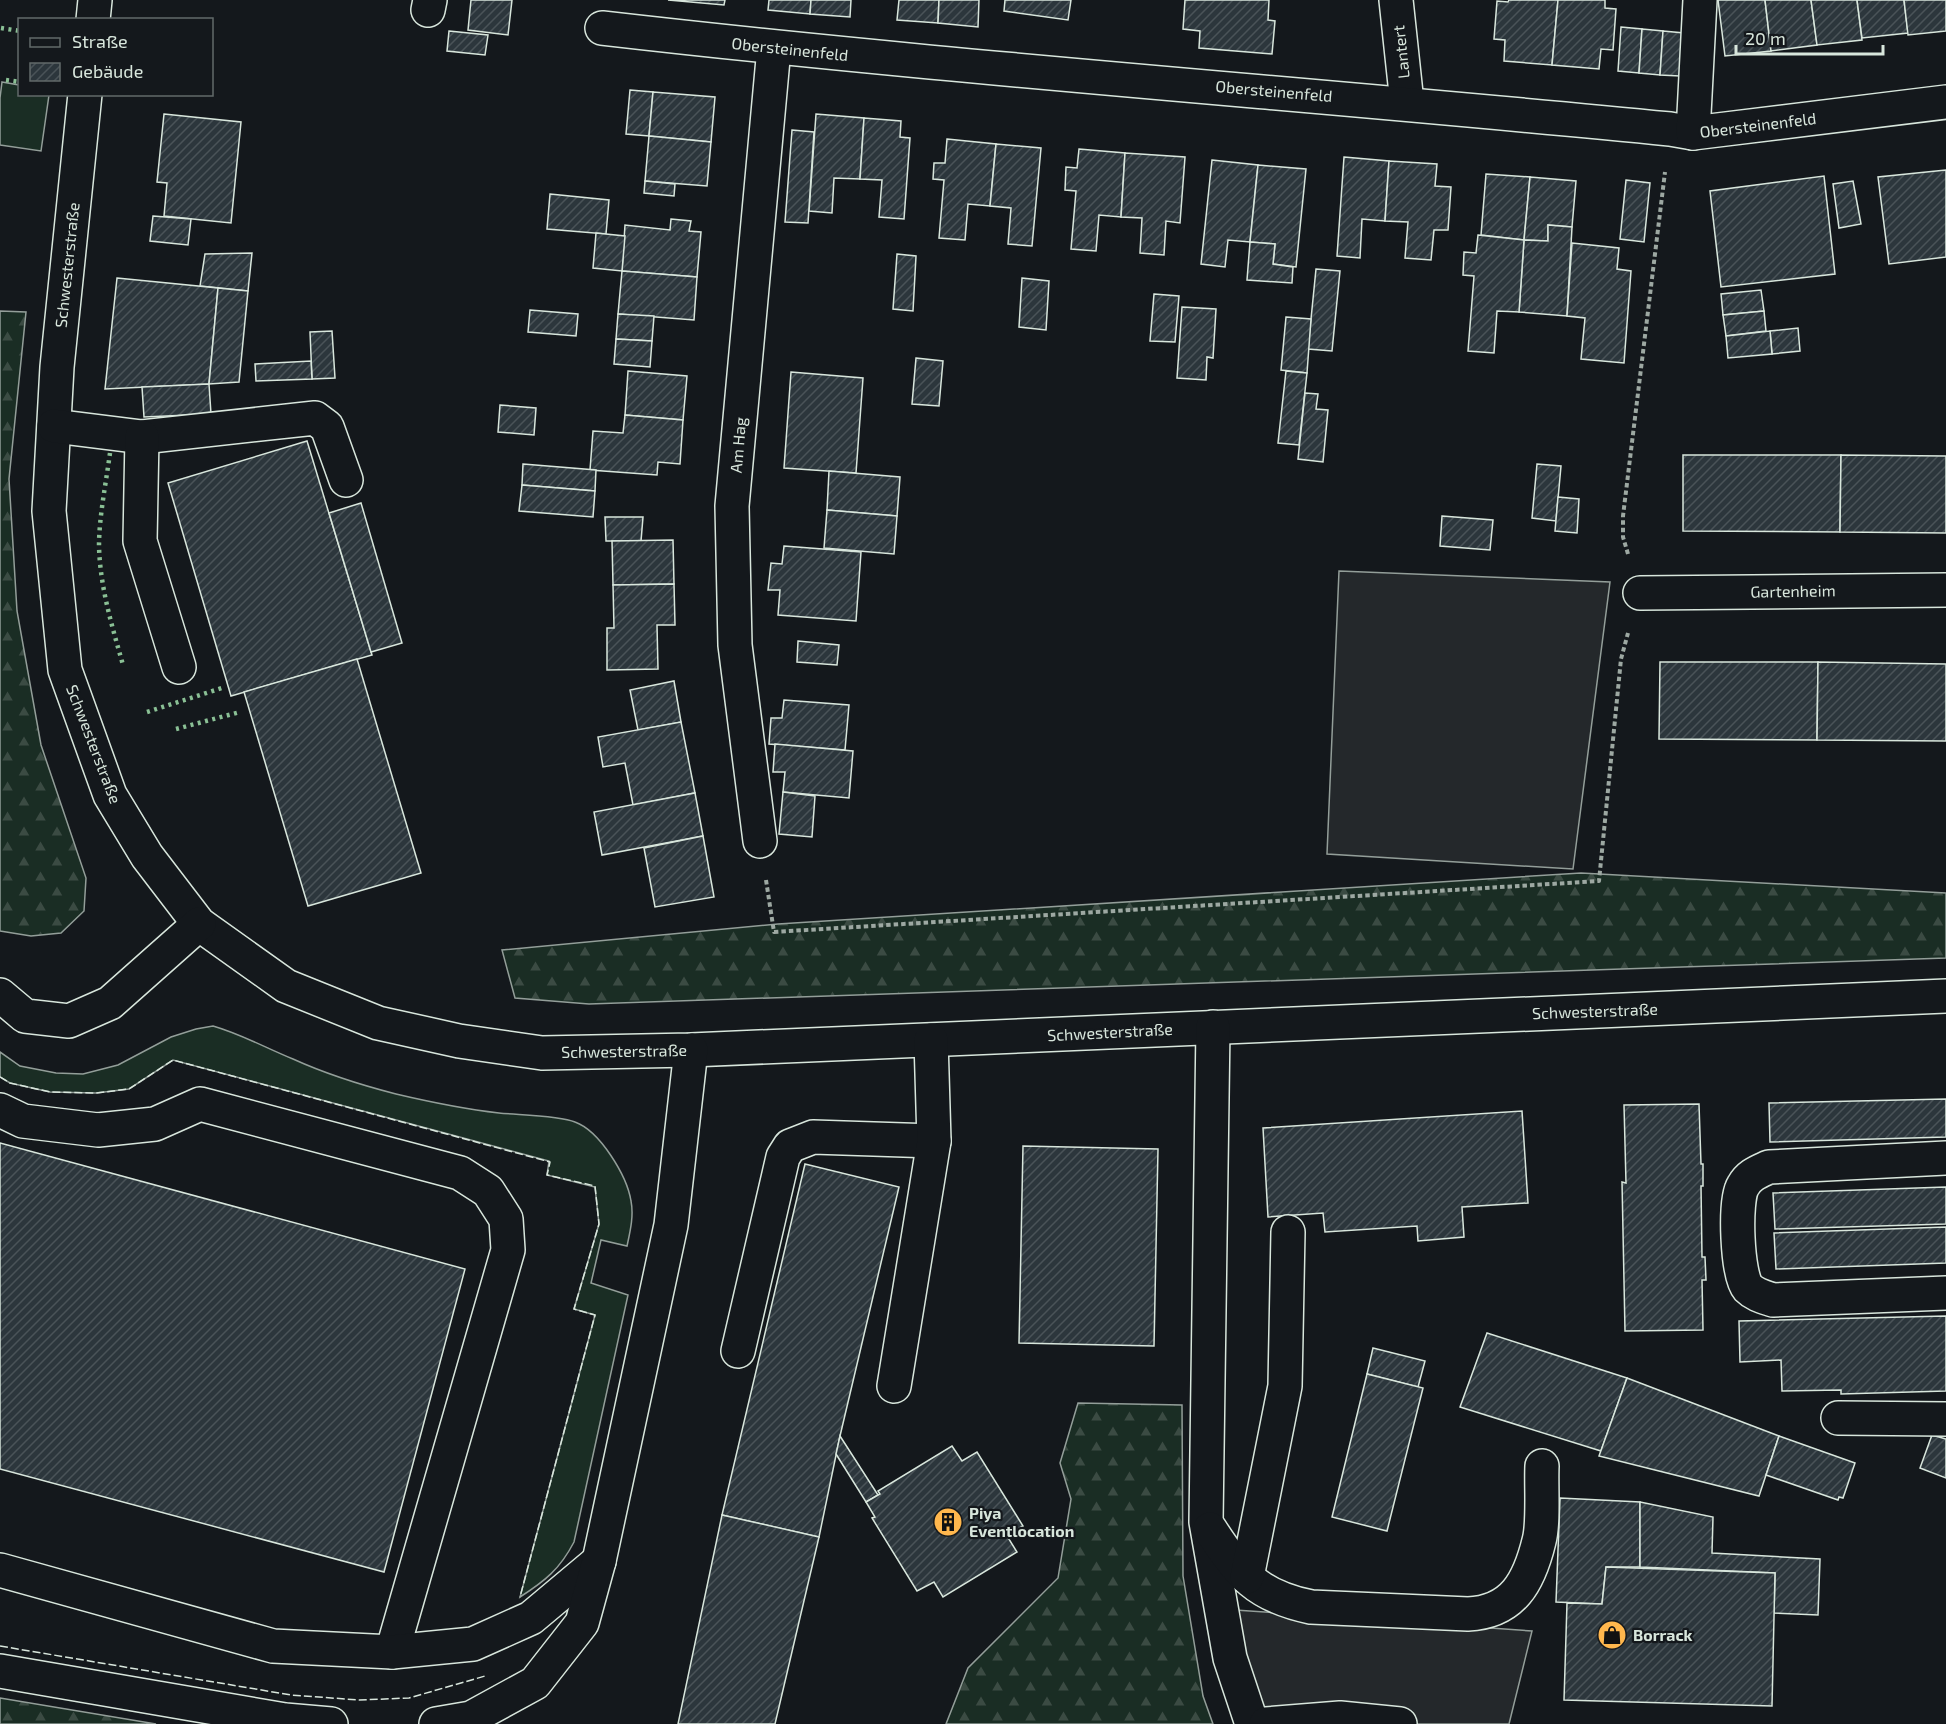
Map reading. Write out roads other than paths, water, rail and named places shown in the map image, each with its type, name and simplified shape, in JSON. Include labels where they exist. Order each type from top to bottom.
[{"type":"street","points":[[93,18],[94,0]]},
{"type":"street","name":"Lantert","points":[[1396,0],[1407,103]]},
{"type":"street","points":[[1682,131],[1700,0]]},
{"type":"street","name":"Obersteinenfeld","points":[[602,28],[774,48],[1407,103],[1682,131],[1946,102]]},
{"type":"street","name":"Am Hag","points":[[760,841],[735,645],[732,506],[774,48]]},
{"type":"street","name":"Schwesterstraße","points":[[85,96],[57,367],[49,511],[65,670],[110,795],[147,856],[199,924],[286,986],[378,1023],[459,1041],[542,1053],[691,1050],[1946,996]]},
{"type":"street","points":[[54,426],[142,437],[315,418],[327,427],[346,480]]},
{"type":"street","points":[[142,437],[140,541],[180,667]]},
{"type":"street","name":"Gartenheim","points":[[1640,593],[1946,590]]},
{"type":"street","points":[[0,995],[25,1016],[69,1021],[110,1003],[199,924]]},
{"type":"street","points":[[1212,1027],[1206,1522],[1230,1658],[1252,1724]]},
{"type":"street","points":[[894,1386],[934,1141],[931,1040]]},
{"type":"street","points":[[436,1724],[471,1718],[535,1683],[582,1623],[599,1561],[671,1225],[691,1050]]},
{"type":"street","points":[[0,1110],[23,1121],[98,1130],[155,1124],[200,1104],[460,1173],[488,1191],[506,1219],[508,1250],[392,1652]]},
{"type":"street","points":[[738,1351],[783,1156],[790,1146],[813,1137],[934,1141]]},
{"type":"street","points":[[1946,1158],[1769,1167],[1752,1174],[1742,1187],[1738,1204],[1741,1273],[1747,1287],[1760,1296],[1773,1300],[1946,1293]]},
{"type":"street","points":[[1247,1578],[1285,1386],[1288,1232]]},
{"type":"street","points":[[1838,1418],[1946,1419]]},
{"type":"street","points":[[1206,1522],[1228,1557],[1247,1578],[1268,1594],[1287,1602],[1311,1607],[1486,1613],[1509,1602],[1526,1578],[1540,1539],[1542,1466]]},
{"type":"street","points":[[0,1570],[273,1646],[392,1652],[473,1644],[531,1618],[599,1561]]},
{"type":"street","points":[[0,1671],[285,1720],[331,1724]]},
{"type":"street","points":[[1266,1724],[1340,1718],[1400,1724]]},
{"type":"place","name":"Piya Eventlocation","points":[[948,1522]]},
{"type":"place","name":"Borrack","points":[[1612,1635]]}]
